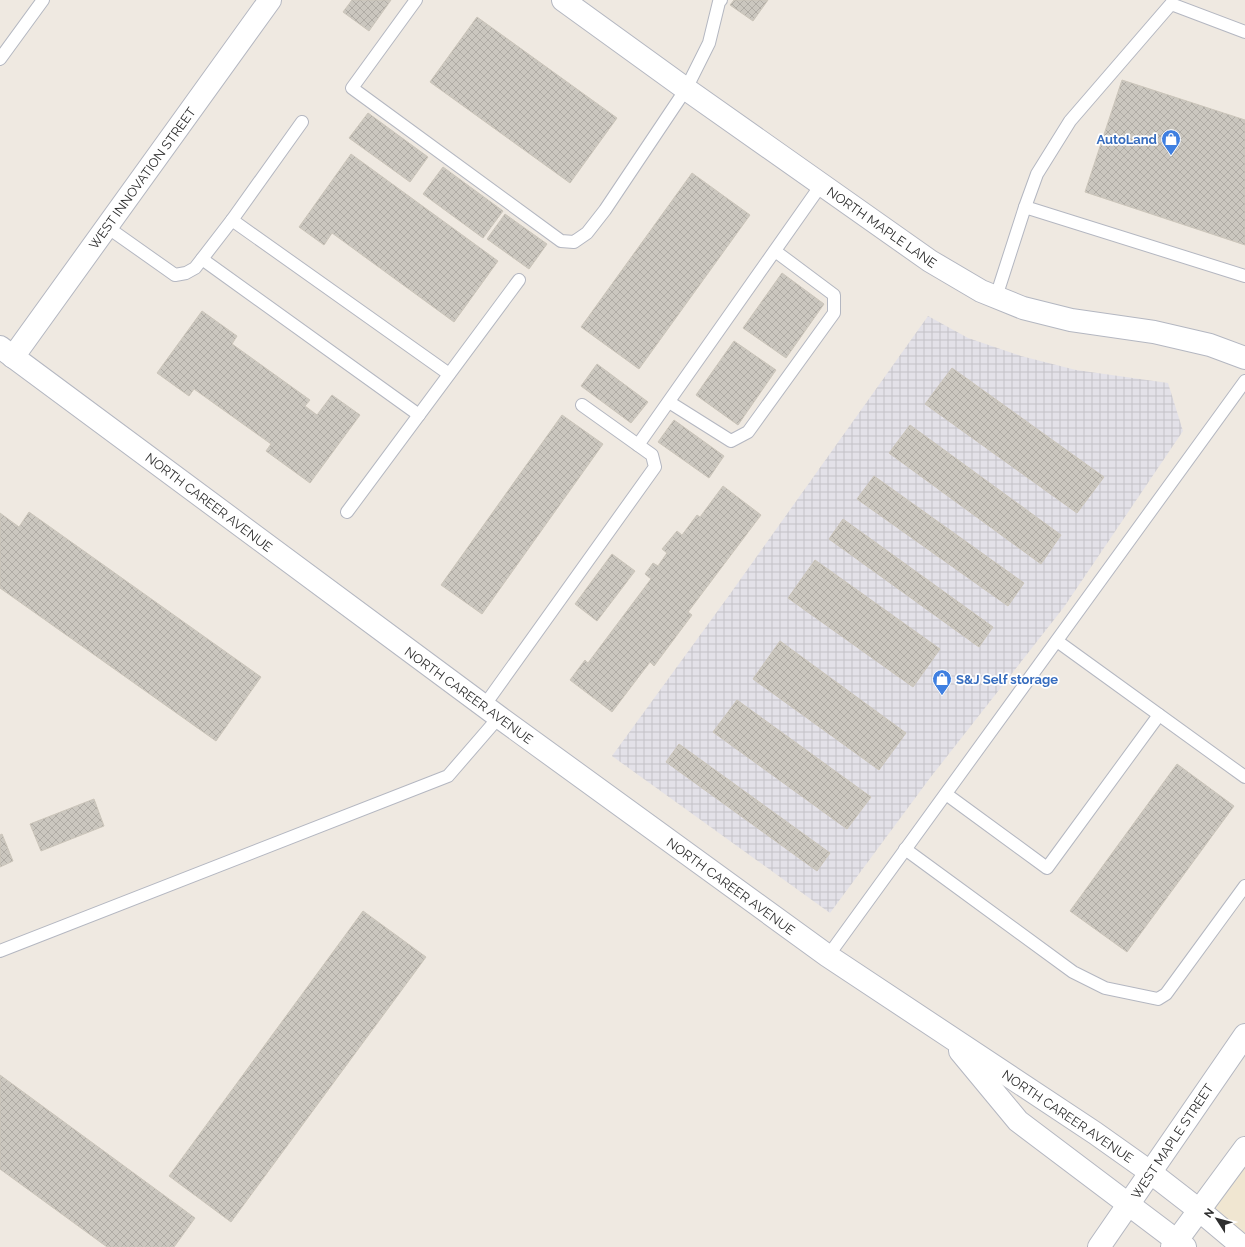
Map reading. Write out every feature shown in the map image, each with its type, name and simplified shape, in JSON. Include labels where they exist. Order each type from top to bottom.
[{"type":"street","name":"WEST INNOVATION STREET","points":[[7,352],[106,227],[270,0]]},
{"type":"street","name":"NORTH MAPLE LANE","points":[[563,0],[686,89],[930,261],[981,291],[1023,308],[1071,320],[1154,332],[1210,345],[1245,358]]},
{"type":"street","name":"NORTH CAREER AVENUE","points":[[7,352],[491,711],[828,956],[1095,1133],[1150,1172],[1243,1247]]},
{"type":"street","name":"NORTH CAREER AVENUE","points":[[946,1034],[1018,1121],[1128,1205],[1177,1245]]},
{"type":"street","name":"WEST MAPLE STREET","points":[[1099,1247],[1245,1035]]},
{"type":"street","points":[[1177,1245],[1199,1210],[1245,1148]]},
{"type":"lane","points":[[0,59],[44,0]]},
{"type":"lane","points":[[416,0],[352,88],[561,241],[574,242],[588,233],[686,89],[709,43],[719,2],[721,0]]},
{"type":"lane","points":[[996,297],[1037,174],[1070,121],[1171,4],[1245,32]]},
{"type":"lane","points":[[106,227],[175,274],[186,273],[195,268],[232,220],[302,122]]},
{"type":"lane","points":[[638,445],[821,185]]},
{"type":"lane","points":[[1025,207],[1245,276]]},
{"type":"lane","points":[[232,220],[449,374]]},
{"type":"lane","points":[[669,402],[731,441],[748,432],[834,313],[834,295],[775,251]]},
{"type":"lane","points":[[202,259],[419,415]]},
{"type":"lane","points":[[347,512],[519,280]]},
{"type":"lane","points":[[828,956],[1245,382]]},
{"type":"lane","points":[[0,951],[448,776],[655,467],[652,455],[582,404]]},
{"type":"lane","points":[[1057,641],[1245,777]]},
{"type":"lane","points":[[946,794],[1047,868],[1159,715]]},
{"type":"lane","points":[[906,849],[1073,972],[1105,988],[1158,999],[1166,994],[1170,989],[1245,886]]},
{"type":"shaded area","points":[[928,316],[968,338],[1021,356],[1076,370],[1168,383],[1183,431],[1064,607],[930,778],[830,913],[612,756],[730,594]]},
{"type":"shaded area","points":[[1245,1147],[1245,1243],[1199,1210]]},
{"type":"building","points":[[352,0],[391,0],[369,31],[343,12]]},
{"type":"building","points":[[734,0],[768,0],[753,21],[730,5]]},
{"type":"building","points":[[477,17],[617,118],[570,183],[430,82]]},
{"type":"building","name":"AutoLand","points":[[1122,80],[1245,120],[1245,245],[1085,192]]},
{"type":"building","points":[[368,113],[428,157],[410,182],[349,138]]},
{"type":"building","points":[[351,154],[498,261],[454,322],[332,233],[324,245],[299,227]]},
{"type":"building","points":[[443,167],[503,211],[483,238],[423,194]]},
{"type":"building","points":[[692,173],[750,215],[639,369],[581,327]]},
{"type":"building","points":[[505,214],[547,244],[529,269],[487,239]]},
{"type":"building","points":[[782,273],[824,304],[786,358],[743,328]]},
{"type":"building","points":[[202,311],[237,336],[232,344],[310,400],[305,406],[317,415],[332,395],[360,415],[310,483],[266,451],[271,444],[194,389],[189,396],[157,373]]},
{"type":"building","points":[[734,341],[776,370],[738,425],[696,395]]},
{"type":"building","points":[[597,364],[648,402],[631,423],[581,386]]},
{"type":"building","points":[[952,368],[1104,477],[1077,513],[925,404]]},
{"type":"building","points":[[562,415],[603,444],[482,614],[441,585]]},
{"type":"building","points":[[674,420],[724,456],[709,478],[658,442]]},
{"type":"building","points":[[910,425],[1061,535],[1041,564],[889,453]]},
{"type":"building","points":[[874,476],[1024,583],[1008,606],[857,499]]},
{"type":"building","points":[[723,486],[761,515],[688,612],[692,615],[654,666],[650,662],[612,712],[570,680],[585,660],[588,663],[651,579],[645,574],[653,563],[658,566],[667,553],[662,549],[677,531],[682,535],[697,515],[700,517]]},
{"type":"building","points":[[29,512],[261,677],[216,741],[0,588],[0,513],[19,527]]},
{"type":"building","points":[[843,519],[993,627],[979,647],[829,539]]},
{"type":"building","points":[[612,554],[635,571],[597,621],[575,604]]},
{"type":"building","points":[[815,560],[940,649],[913,687],[788,598]]},
{"type":"building","points":[[780,641],[906,733],[879,770],[753,679]]},
{"type":"building","points":[[737,700],[871,797],[847,829],[713,732]]},
{"type":"building","points":[[679,744],[830,853],[817,871],[666,762]]},
{"type":"building","points":[[1177,764],[1234,806],[1127,952],[1070,911]]},
{"type":"building","points":[[94,799],[104,826],[41,851],[30,824]]},
{"type":"building","points":[[2,834],[13,861],[0,867],[0,835]]},
{"type":"building","points":[[363,911],[426,957],[231,1222],[169,1176]]},
{"type":"building","points":[[0,1075],[195,1218],[174,1247],[107,1247],[0,1169]]},
{"type":"place","name":"AutoLand","points":[[1171,156]]},
{"type":"place","name":"S&J Self storage","points":[[942,696]]}]
